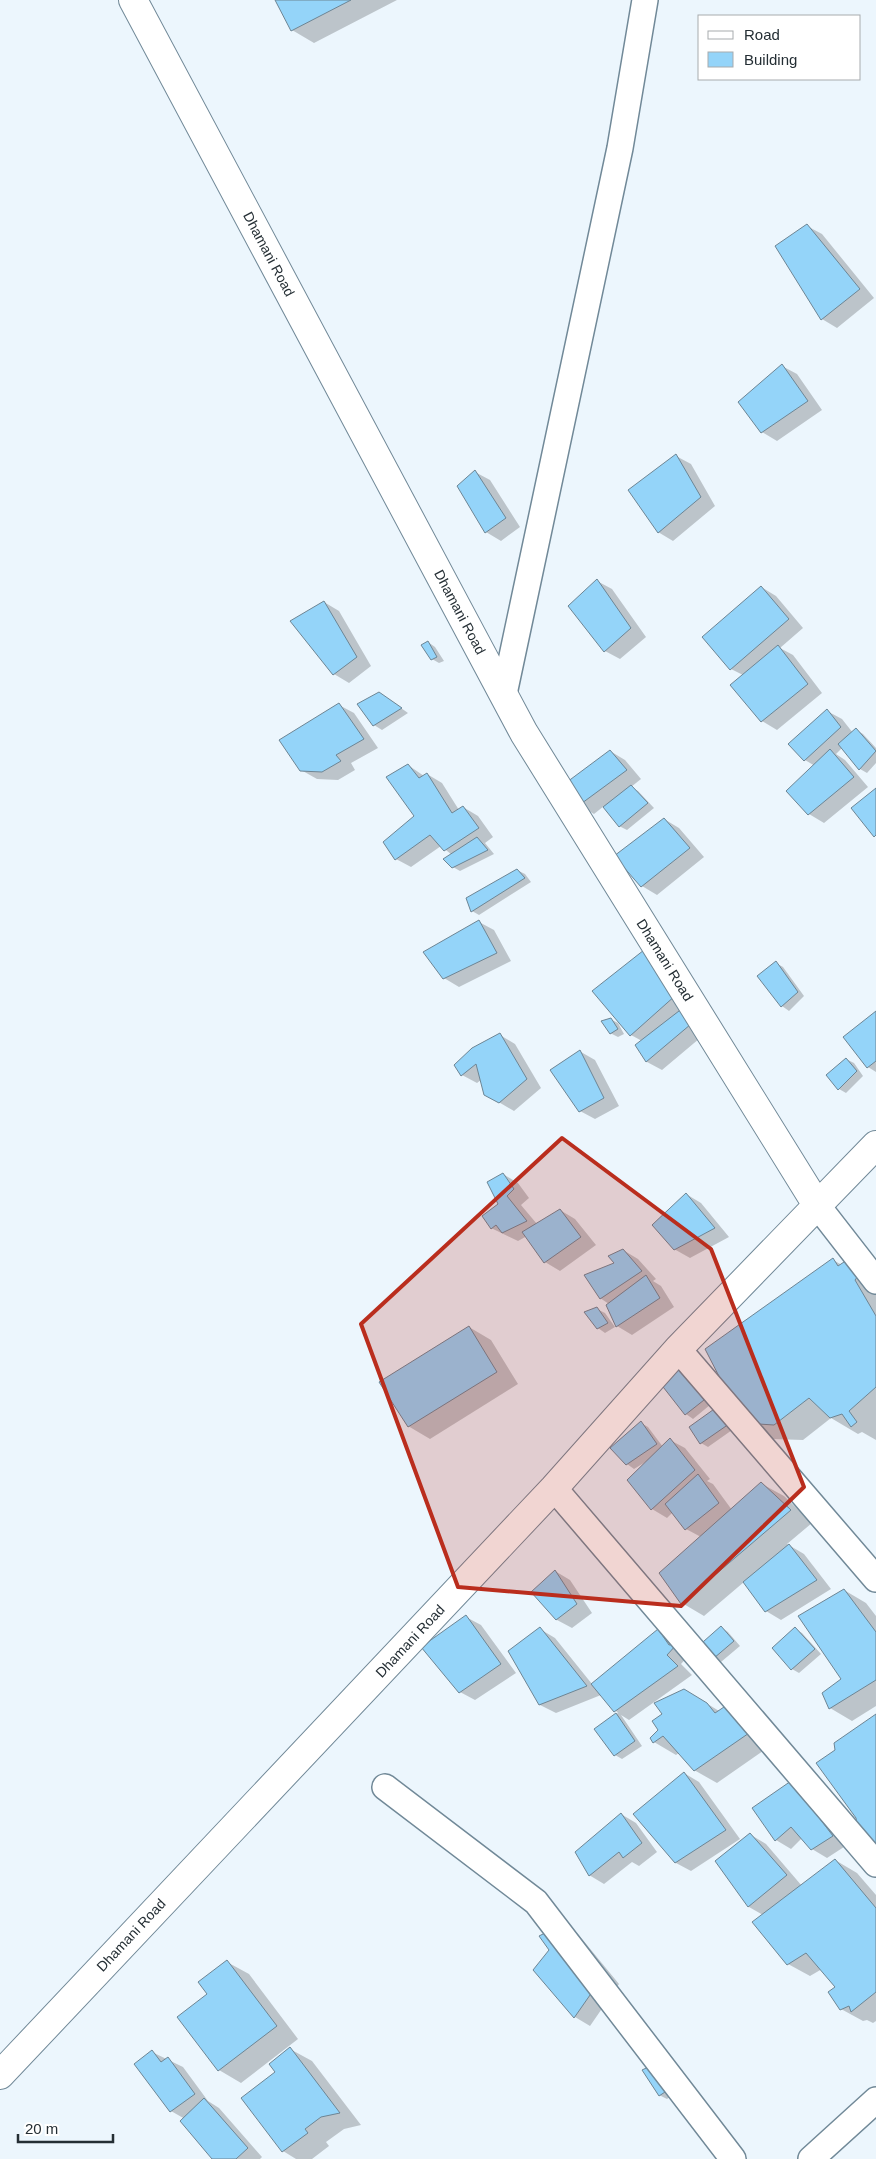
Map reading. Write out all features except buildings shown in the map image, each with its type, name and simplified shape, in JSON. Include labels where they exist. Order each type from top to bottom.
[{"type":"main road","name":"Dhamani Road","points":[[134,0],[524,733],[817,1205]]},
{"type":"main road","name":"Dhamani Road","points":[[0,2075],[554,1488],[678,1349],[876,1145]]},
{"type":"street","points":[[504,694],[620,148],[645,0]]},
{"type":"street","points":[[817,1205],[876,1282]]},
{"type":"street","points":[[678,1349],[876,1579]]},
{"type":"street","points":[[554,1488],[876,1864]]},
{"type":"street","points":[[385,1787],[536,1902],[734,2159]]},
{"type":"street","points":[[812,2159],[876,2100]]},
{"type":"highlighted area","points":[[562,1138],[711,1249],[804,1487],[681,1606],[458,1587],[361,1324]]}]
